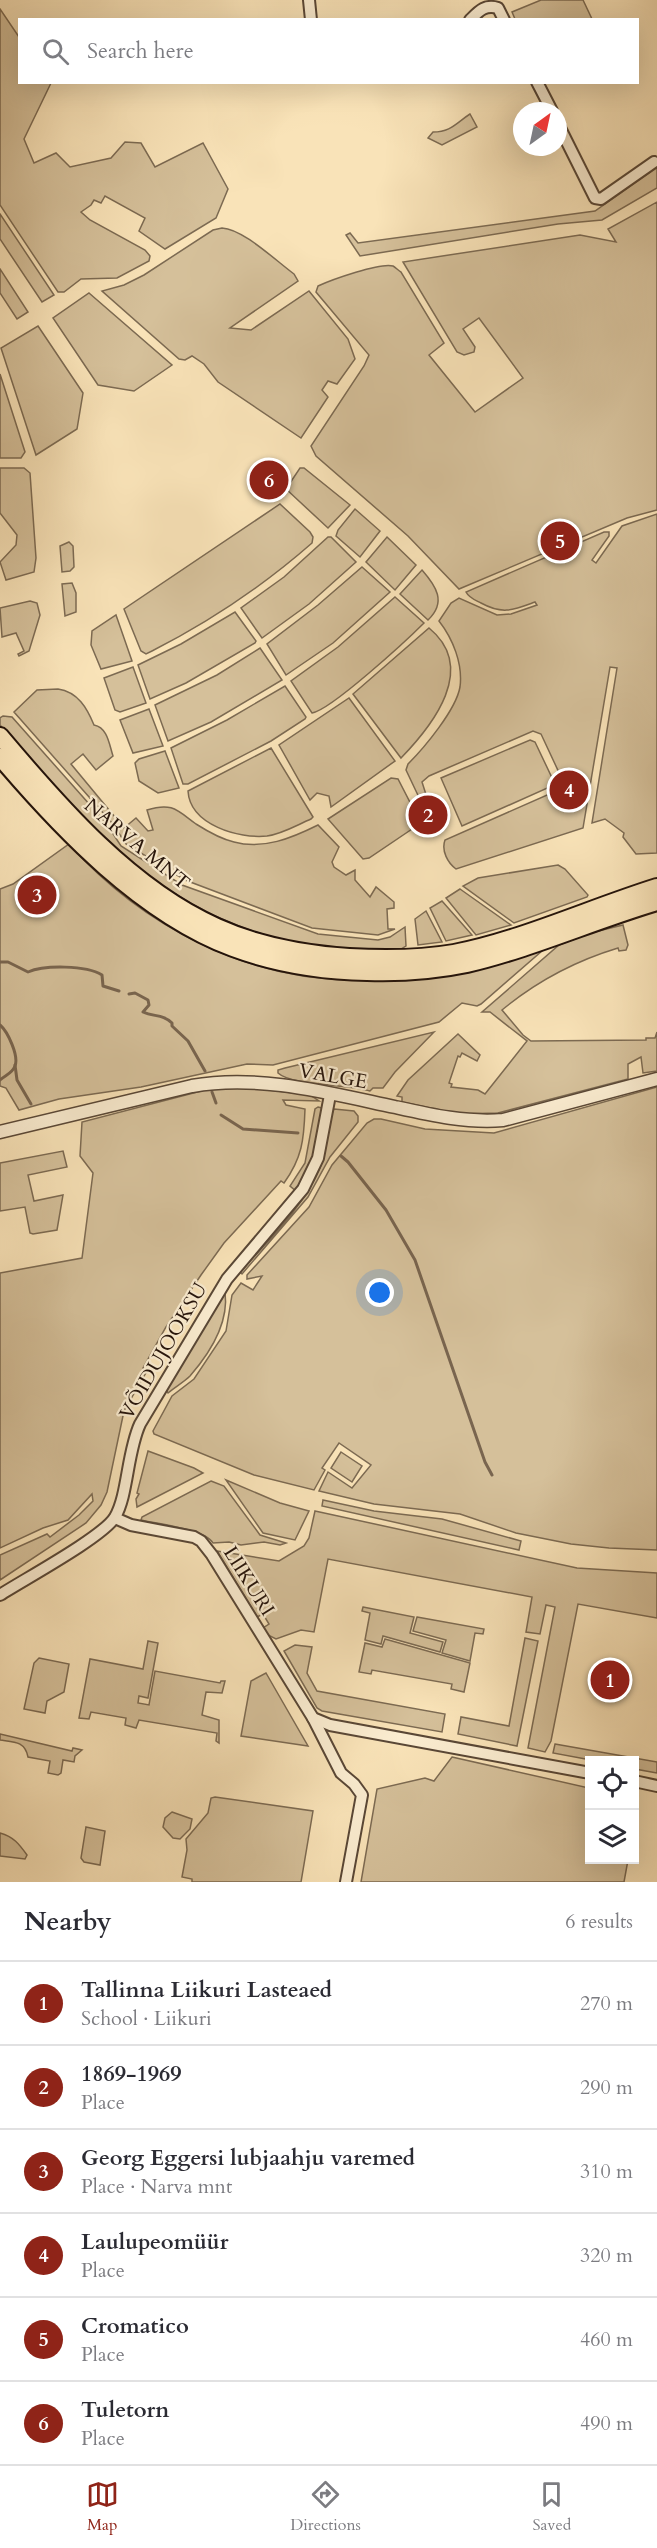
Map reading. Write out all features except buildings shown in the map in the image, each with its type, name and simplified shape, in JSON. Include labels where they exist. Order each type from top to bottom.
[{"type":"main road","name":"NARVA MNT","points":[[0,736],[71,817],[162,895],[216,927],[274,947],[336,956],[414,959],[494,943],[657,887]]},
{"type":"main road","name":"NARVA MNT","points":[[0,756],[65,829],[108,868],[166,912],[233,948],[304,967],[352,972],[399,973],[466,964],[657,902]]},
{"type":"street","points":[[309,0],[311,18]]},
{"type":"street","points":[[472,18],[481,9],[492,6],[498,8],[503,18]]},
{"type":"street","points":[[538,84],[547,102]]},
{"type":"street","points":[[567,142],[595,198],[601,200],[654,162]]},
{"type":"street","name":"VALGE","points":[[0,1132],[206,1084],[258,1082],[430,1115],[480,1122],[513,1118],[657,1079]]},
{"type":"street","name":"VÕIDUJOOKSU","points":[[115,1518],[121,1500],[132,1444],[140,1424],[227,1279],[295,1200],[309,1180],[321,1148],[330,1095]]},
{"type":"street","points":[[0,1595],[100,1532],[115,1518]]},
{"type":"street","name":"LIIKURI","points":[[115,1518],[131,1525],[194,1537],[201,1541],[212,1555],[312,1718],[341,1773],[354,1784],[362,1795],[346,1882]]},
{"type":"street","points":[[312,1718],[330,1725],[585,1772]]},
{"type":"street","points":[[639,1782],[657,1786]]},
{"type":"shaded area","points":[[541,0],[583,0],[592,18],[515,18],[512,12]]},
{"type":"shaded area","points":[[0,9],[18,36],[18,84],[51,84],[24,139],[34,163],[56,153],[70,167],[111,158],[125,142],[141,143],[155,167],[203,143],[228,189],[216,218],[165,249],[139,231],[145,218],[105,196],[101,203],[94,200],[81,212],[90,220],[145,250],[150,256],[149,261],[117,278],[81,279],[64,292],[58,292],[0,205]]},
{"type":"shaded area","points":[[470,114],[477,127],[442,145],[428,138],[433,132],[449,129]]},
{"type":"shaded area","points":[[657,167],[657,188],[602,220],[558,224],[360,256],[346,235],[350,233],[358,243],[595,211]]},
{"type":"shaded area","points":[[657,202],[657,510],[627,518],[459,589],[408,536],[316,456],[311,446],[369,355],[316,292],[318,286],[367,269],[387,265],[401,272],[444,343],[429,355],[475,412],[523,378],[479,318],[463,329],[475,347],[474,352],[464,355],[457,352],[403,262],[580,235],[616,242],[608,229]]},
{"type":"shaded area","points":[[0,214],[54,295],[42,302],[0,239]]},
{"type":"shaded area","points":[[222,228],[249,239],[294,274],[298,281],[230,328],[251,330],[309,291],[348,339],[355,359],[337,384],[328,381],[322,390],[328,397],[301,438],[218,382],[204,364],[192,356],[185,360],[179,359],[102,291],[124,285],[144,275],[213,230]]},
{"type":"shaded area","points":[[0,269],[28,312],[17,319],[0,293]]},
{"type":"shaded area","points":[[89,293],[172,365],[134,391],[98,385],[53,318]]},
{"type":"shaded area","points":[[38,326],[83,393],[77,429],[36,455],[1,348]]},
{"type":"shaded area","points":[[0,374],[25,452],[21,458],[0,458]]},
{"type":"shaded area","points":[[0,468],[24,468],[30,473],[36,558],[34,572],[6,580],[0,562],[16,545],[17,535],[0,513]]},
{"type":"shaded area","points":[[300,468],[304,468],[350,505],[328,528],[286,489]]},
{"type":"shaded area","points":[[280,504],[310,532],[313,537],[312,543],[275,574],[216,615],[146,654],[141,651],[124,609]]},
{"type":"shaded area","points":[[355,509],[380,531],[360,557],[336,536],[338,530]]},
{"type":"shaded area","points":[[657,514],[657,853],[636,854],[623,837],[624,833],[605,819],[592,823],[617,668],[610,667],[583,828],[456,869],[446,856],[445,840],[563,788],[568,798],[570,791],[567,782],[575,778],[573,775],[562,779],[541,734],[533,731],[429,776],[422,782],[429,804],[425,810],[406,770],[408,764],[446,717],[457,696],[461,678],[456,652],[439,621],[451,603],[459,598],[497,615],[511,614],[537,605],[535,602],[514,609],[496,609],[472,599],[466,592],[604,532],[609,532],[609,536],[592,560],[596,563],[622,526]]},
{"type":"shaded area","points":[[328,537],[331,537],[356,562],[309,604],[262,638],[241,608],[284,577]]},
{"type":"shaded area","points":[[387,537],[416,565],[395,590],[366,562]]},
{"type":"shaded area","points":[[69,542],[73,546],[74,567],[70,571],[62,572],[60,546]]},
{"type":"shaded area","points":[[362,567],[390,592],[333,643],[286,675],[267,644],[318,605]]},
{"type":"shaded area","points":[[422,570],[432,582],[438,600],[434,613],[428,620],[400,594]]},
{"type":"shaded area","points":[[72,583],[76,593],[76,612],[65,616],[62,584]]},
{"type":"shaded area","points":[[395,597],[424,623],[351,688],[322,709],[312,713],[291,681],[338,647]]},
{"type":"shaded area","points":[[30,601],[37,603],[40,615],[29,651],[19,656],[18,654],[24,651],[16,633],[2,637],[0,608]]},
{"type":"shaded area","points":[[235,612],[256,641],[255,643],[186,683],[150,699],[138,665],[181,644]]},
{"type":"shaded area","points":[[116,615],[132,661],[101,669],[91,645],[92,631]]},
{"type":"shaded area","points":[[429,628],[443,644],[450,661],[450,678],[437,713],[401,758],[353,694]]},
{"type":"shaded area","points":[[260,648],[282,680],[211,722],[168,741],[155,705],[217,675]]},
{"type":"shaded area","points":[[133,667],[146,703],[120,712],[115,710],[104,678]]},
{"type":"shaded area","points":[[285,686],[306,717],[305,719],[271,741],[188,784],[183,784],[171,748],[227,720]]},
{"type":"shaded area","points":[[58,689],[76,697],[85,707],[94,725],[102,729],[107,737],[113,756],[96,770],[83,754],[71,764],[124,828],[136,818],[148,831],[153,830],[147,810],[163,807],[179,811],[219,837],[245,844],[266,844],[318,825],[339,847],[332,862],[334,867],[346,875],[355,870],[355,880],[370,897],[376,887],[394,902],[394,908],[387,909],[388,929],[395,929],[378,935],[312,928],[185,880],[126,844],[112,823],[14,712],[37,690]]},
{"type":"shaded area","points":[[349,698],[395,761],[331,807],[329,796],[317,793],[310,800],[279,745]]},
{"type":"shaded area","points":[[149,709],[163,746],[133,753],[120,720]]},
{"type":"shaded area","points":[[12,717],[106,823],[121,846],[182,885],[318,934],[378,940],[390,937],[405,927],[406,946],[394,950],[368,951],[287,941],[236,925],[190,903],[148,875],[109,843],[72,806],[0,725],[0,718]]},
{"type":"shaded area","points":[[530,740],[535,742],[554,782],[552,786],[462,826],[441,778]]},
{"type":"shaded area","points":[[271,748],[313,817],[311,819],[278,833],[256,836],[230,832],[206,821],[197,813],[188,791]]},
{"type":"shaded area","points":[[165,751],[179,788],[158,793],[139,781],[135,763],[139,759]]},
{"type":"shaded area","points":[[391,778],[398,779],[416,814],[418,825],[369,858],[363,859],[328,819]]},
{"type":"shaded area","points":[[69,844],[129,900],[163,923],[199,943],[237,959],[276,971],[316,978],[357,980],[550,944],[481,1004],[477,1006],[462,1003],[439,1022],[273,1065],[247,1064],[141,1087],[59,1099],[19,1110],[6,1088],[0,1086],[0,889],[13,884]]},
{"type":"shaded area","points":[[558,865],[565,869],[588,895],[587,897],[514,923],[463,886],[478,878]]},
{"type":"shaded area","points":[[460,889],[511,925],[476,935],[446,898]]},
{"type":"shaded area","points":[[442,901],[472,935],[446,941],[430,908]]},
{"type":"shaded area","points":[[426,911],[442,942],[418,945],[415,919]]},
{"type":"shaded area","points":[[623,925],[628,945],[626,950],[619,951],[618,948],[572,966],[543,981],[502,1010],[531,1041],[646,1040],[646,1038],[655,1038],[657,1032],[657,1071],[643,1073],[641,1057],[628,1064],[628,1079],[498,1113],[459,1114],[402,1102],[402,1097],[397,1096],[408,1080],[458,1034],[480,1055],[477,1061],[462,1053],[460,1057],[458,1056],[449,1083],[452,1084],[451,1087],[478,1090],[485,1094],[527,1041],[490,1012],[482,1012],[559,945],[590,933]]},
{"type":"shaded area","points":[[434,1032],[395,1072],[383,1088],[373,1088],[370,1091],[308,1083],[278,1073],[278,1070],[285,1068]]},
{"type":"shaded area","points":[[234,1086],[310,1095],[319,1101],[283,1100],[286,1105],[305,1109],[303,1139],[295,1165],[284,1183],[281,1181],[224,1243],[166,1327],[143,1368],[147,1371],[124,1411],[107,1492],[101,1505],[86,1523],[0,1580],[0,1555],[47,1534],[50,1537],[93,1501],[92,1494],[68,1520],[43,1528],[0,1548],[0,1273],[82,1258],[93,1173],[80,1156],[82,1122],[205,1090]]},
{"type":"shaded area","points":[[657,1087],[657,1550],[571,1544],[516,1533],[460,1514],[374,1504],[319,1491],[328,1472],[352,1488],[371,1465],[339,1443],[322,1468],[325,1470],[314,1490],[254,1475],[154,1434],[153,1431],[172,1396],[194,1379],[226,1331],[232,1295],[241,1283],[253,1290],[262,1276],[247,1279],[247,1275],[309,1207],[332,1165],[367,1123],[374,1119],[381,1119],[425,1129],[494,1133]]},
{"type":"shaded area","points":[[322,1108],[322,1113],[315,1153],[296,1191],[290,1186],[305,1163],[315,1109]]},
{"type":"shaded area","points":[[334,1109],[354,1111],[358,1116],[358,1122],[330,1157],[308,1197],[242,1274],[240,1272],[295,1210],[313,1183],[323,1161],[329,1123]]},
{"type":"shaded area","points":[[63,1151],[67,1167],[28,1175],[34,1201],[63,1195],[57,1230],[30,1233],[25,1207],[0,1211],[0,1163]]},
{"type":"shaded area","points":[[225,1292],[224,1315],[211,1347],[190,1376],[168,1393],[166,1390]]},
{"type":"shaded area","points":[[148,1451],[203,1473],[137,1507],[136,1499],[139,1494],[137,1493]]},
{"type":"shaded area","points":[[341,1452],[362,1466],[352,1482],[331,1468]]},
{"type":"shaded area","points":[[226,1480],[280,1503],[309,1511],[295,1540],[263,1533]]},
{"type":"shaded area","points":[[211,1481],[224,1486],[260,1535],[286,1543],[280,1545],[264,1542],[241,1545],[229,1542],[213,1543],[201,1534],[141,1520],[142,1517]]},
{"type":"shaded area","points":[[323,1500],[374,1511],[442,1519],[521,1541],[519,1550],[322,1506]]},
{"type":"shaded area","points":[[315,1511],[577,1568],[657,1573],[657,1618],[578,1604],[551,1741],[545,1752],[528,1748],[555,1607],[546,1605],[540,1634],[526,1632],[532,1597],[328,1559],[314,1632],[301,1630],[276,1639],[268,1635],[263,1628],[269,1624],[263,1614],[257,1617],[217,1551],[279,1561],[304,1546],[309,1538]]},
{"type":"shaded area","points":[[363,1607],[414,1617],[410,1633],[443,1642],[440,1652],[383,1636],[381,1644],[365,1640],[370,1613],[362,1611]]},
{"type":"shaded area","points":[[417,1617],[484,1629],[483,1634],[475,1633],[470,1661],[442,1653],[446,1640],[413,1631]]},
{"type":"shaded area","points":[[525,1638],[538,1641],[517,1746],[458,1734],[461,1717],[509,1726]]},
{"type":"shaded area","points":[[385,1639],[470,1663],[464,1692],[451,1689],[452,1684],[372,1670],[371,1674],[359,1672],[365,1643],[382,1647]]},
{"type":"shaded area","points":[[148,1641],[158,1643],[148,1698],[139,1696],[138,1703],[149,1705],[155,1671],[220,1683],[225,1681],[222,1693],[206,1692],[202,1715],[219,1720],[219,1743],[216,1741],[217,1733],[139,1720],[136,1728],[125,1725],[126,1718],[91,1712],[89,1719],[79,1718],[90,1659],[143,1669]]},
{"type":"shaded area","points":[[295,1645],[312,1647],[307,1673],[317,1691],[445,1714],[442,1732],[322,1711],[317,1708],[284,1651]]},
{"type":"shaded area","points":[[39,1658],[69,1664],[64,1692],[47,1701],[45,1713],[24,1709],[34,1663]]},
{"type":"shaded area","points":[[266,1673],[308,1746],[241,1736],[251,1681]]},
{"type":"shaded area","points":[[0,1734],[72,1751],[73,1748],[82,1750],[75,1756],[74,1762],[63,1760],[61,1773],[58,1775],[48,1773],[50,1761],[28,1757],[22,1745],[0,1740]]},
{"type":"shaded area","points":[[555,1744],[623,1756],[585,1756],[585,1759],[553,1753]]},
{"type":"shaded area","points":[[452,1757],[585,1787],[585,1864],[627,1864],[624,1882],[361,1882],[377,1789],[425,1778],[434,1781]]},
{"type":"shaded area","points":[[639,1759],[657,1762],[657,1773],[639,1770]]},
{"type":"shaded area","points":[[211,1798],[313,1811],[301,1882],[192,1882],[192,1879],[182,1877],[187,1850],[186,1839],[208,1813]]},
{"type":"shaded area","points":[[172,1812],[192,1819],[190,1829],[180,1839],[173,1838],[163,1827],[165,1818]]},
{"type":"shaded area","points":[[86,1827],[105,1831],[100,1865],[84,1862],[81,1858]]},
{"type":"shaded area","points":[[0,1833],[19,1844],[27,1855],[25,1859],[0,1856]]},
{"type":"waterway","points":[[0,962],[8,962],[28,972],[54,967],[86,969],[102,975],[103,986],[119,991]]},
{"type":"waterway","points":[[129,994],[135,993],[148,1000],[149,1005],[143,1012],[165,1018],[172,1023],[172,1026],[188,1041],[205,1071]]},
{"type":"waterway","points":[[0,1025],[12,1044],[16,1062],[12,1071],[0,1080]]},
{"type":"waterway","points":[[15,1065],[17,1080],[31,1104]]},
{"type":"waterway","points":[[212,1092],[216,1103]]},
{"type":"waterway","points":[[221,1115],[243,1129],[298,1133]]},
{"type":"waterway","points":[[341,1156],[386,1210],[415,1260],[485,1462],[492,1475]]},
{"type":"place","name":"Tuletorn","points":[[269,480]]},
{"type":"place","name":"Cromatico","points":[[560,541]]},
{"type":"place","name":"Laulupeomüür","points":[[569,790]]},
{"type":"place","name":"1869-1969","points":[[428,815]]},
{"type":"place","name":"Georg Eggersi lubjaahju varemed","points":[[37,895]]},
{"type":"place","name":"Tallinna Liikuri Lasteaed","points":[[610,1680]]}]
